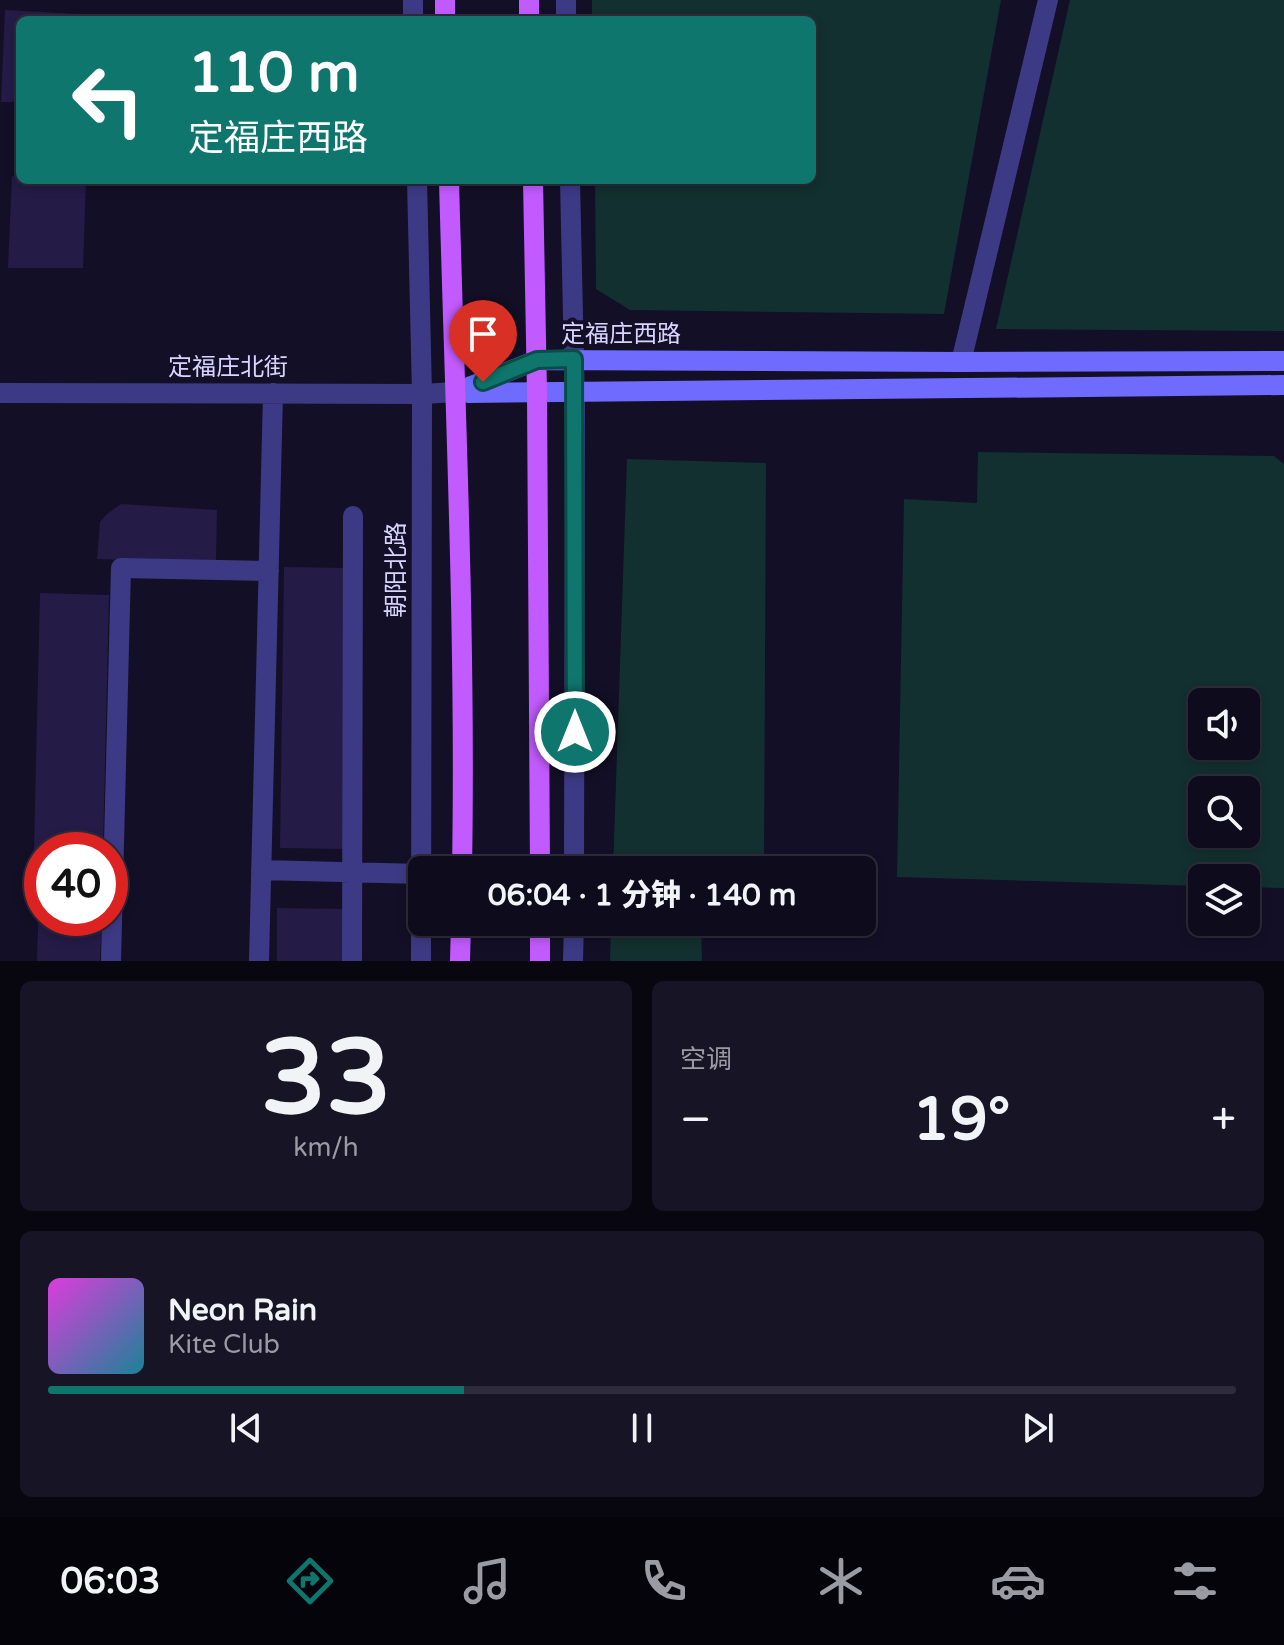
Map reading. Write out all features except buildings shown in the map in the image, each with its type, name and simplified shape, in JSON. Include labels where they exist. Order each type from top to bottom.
[{"type":"main road","points":[[449,184],[461,633],[462,856]]},
{"type":"main road","points":[[533,184],[540,856]]},
{"type":"main road","name":"定福庄西路","points":[[456,392],[537,360],[1284,361]]},
{"type":"main road","points":[[456,392],[1283,387]]},
{"type":"main road","points":[[460,961],[461,936]]},
{"type":"main road","points":[[540,936],[540,961]]},
{"type":"street","points":[[961,362],[1048,0]]},
{"type":"street","name":"朝阳北路","points":[[417,184],[422,394],[422,856]]},
{"type":"street","points":[[570,184],[574,359],[574,856]]},
{"type":"street","name":"定福庄北街","points":[[0,393],[456,392]]},
{"type":"street","points":[[259,961],[273,393]]},
{"type":"street","points":[[352,961],[353,516]]},
{"type":"street","points":[[111,961],[121,568],[269,571]]},
{"type":"street","points":[[261,870],[408,874]]},
{"type":"street","name":"朝阳北路","points":[[421,936],[421,961]]},
{"type":"street","points":[[573,961],[574,936]]},
{"type":"green space","points":[[592,0],[1001,0],[944,314],[630,310],[596,289],[595,184],[816,184],[816,16],[592,16]]},
{"type":"green space","points":[[1070,0],[1284,0],[1284,331],[996,329]]},
{"type":"green space","points":[[978,452],[1274,456],[1284,464],[1284,888],[1260,887],[1260,864],[1188,864],[1188,886],[897,877],[904,499],[977,503]]},
{"type":"green space","points":[[627,459],[766,463],[764,856],[613,856]]},
{"type":"green space","points":[[611,936],[701,936],[702,961],[610,961]]},
{"type":"route","points":[[483,382],[537,360],[574,359],[575,732]]}]
